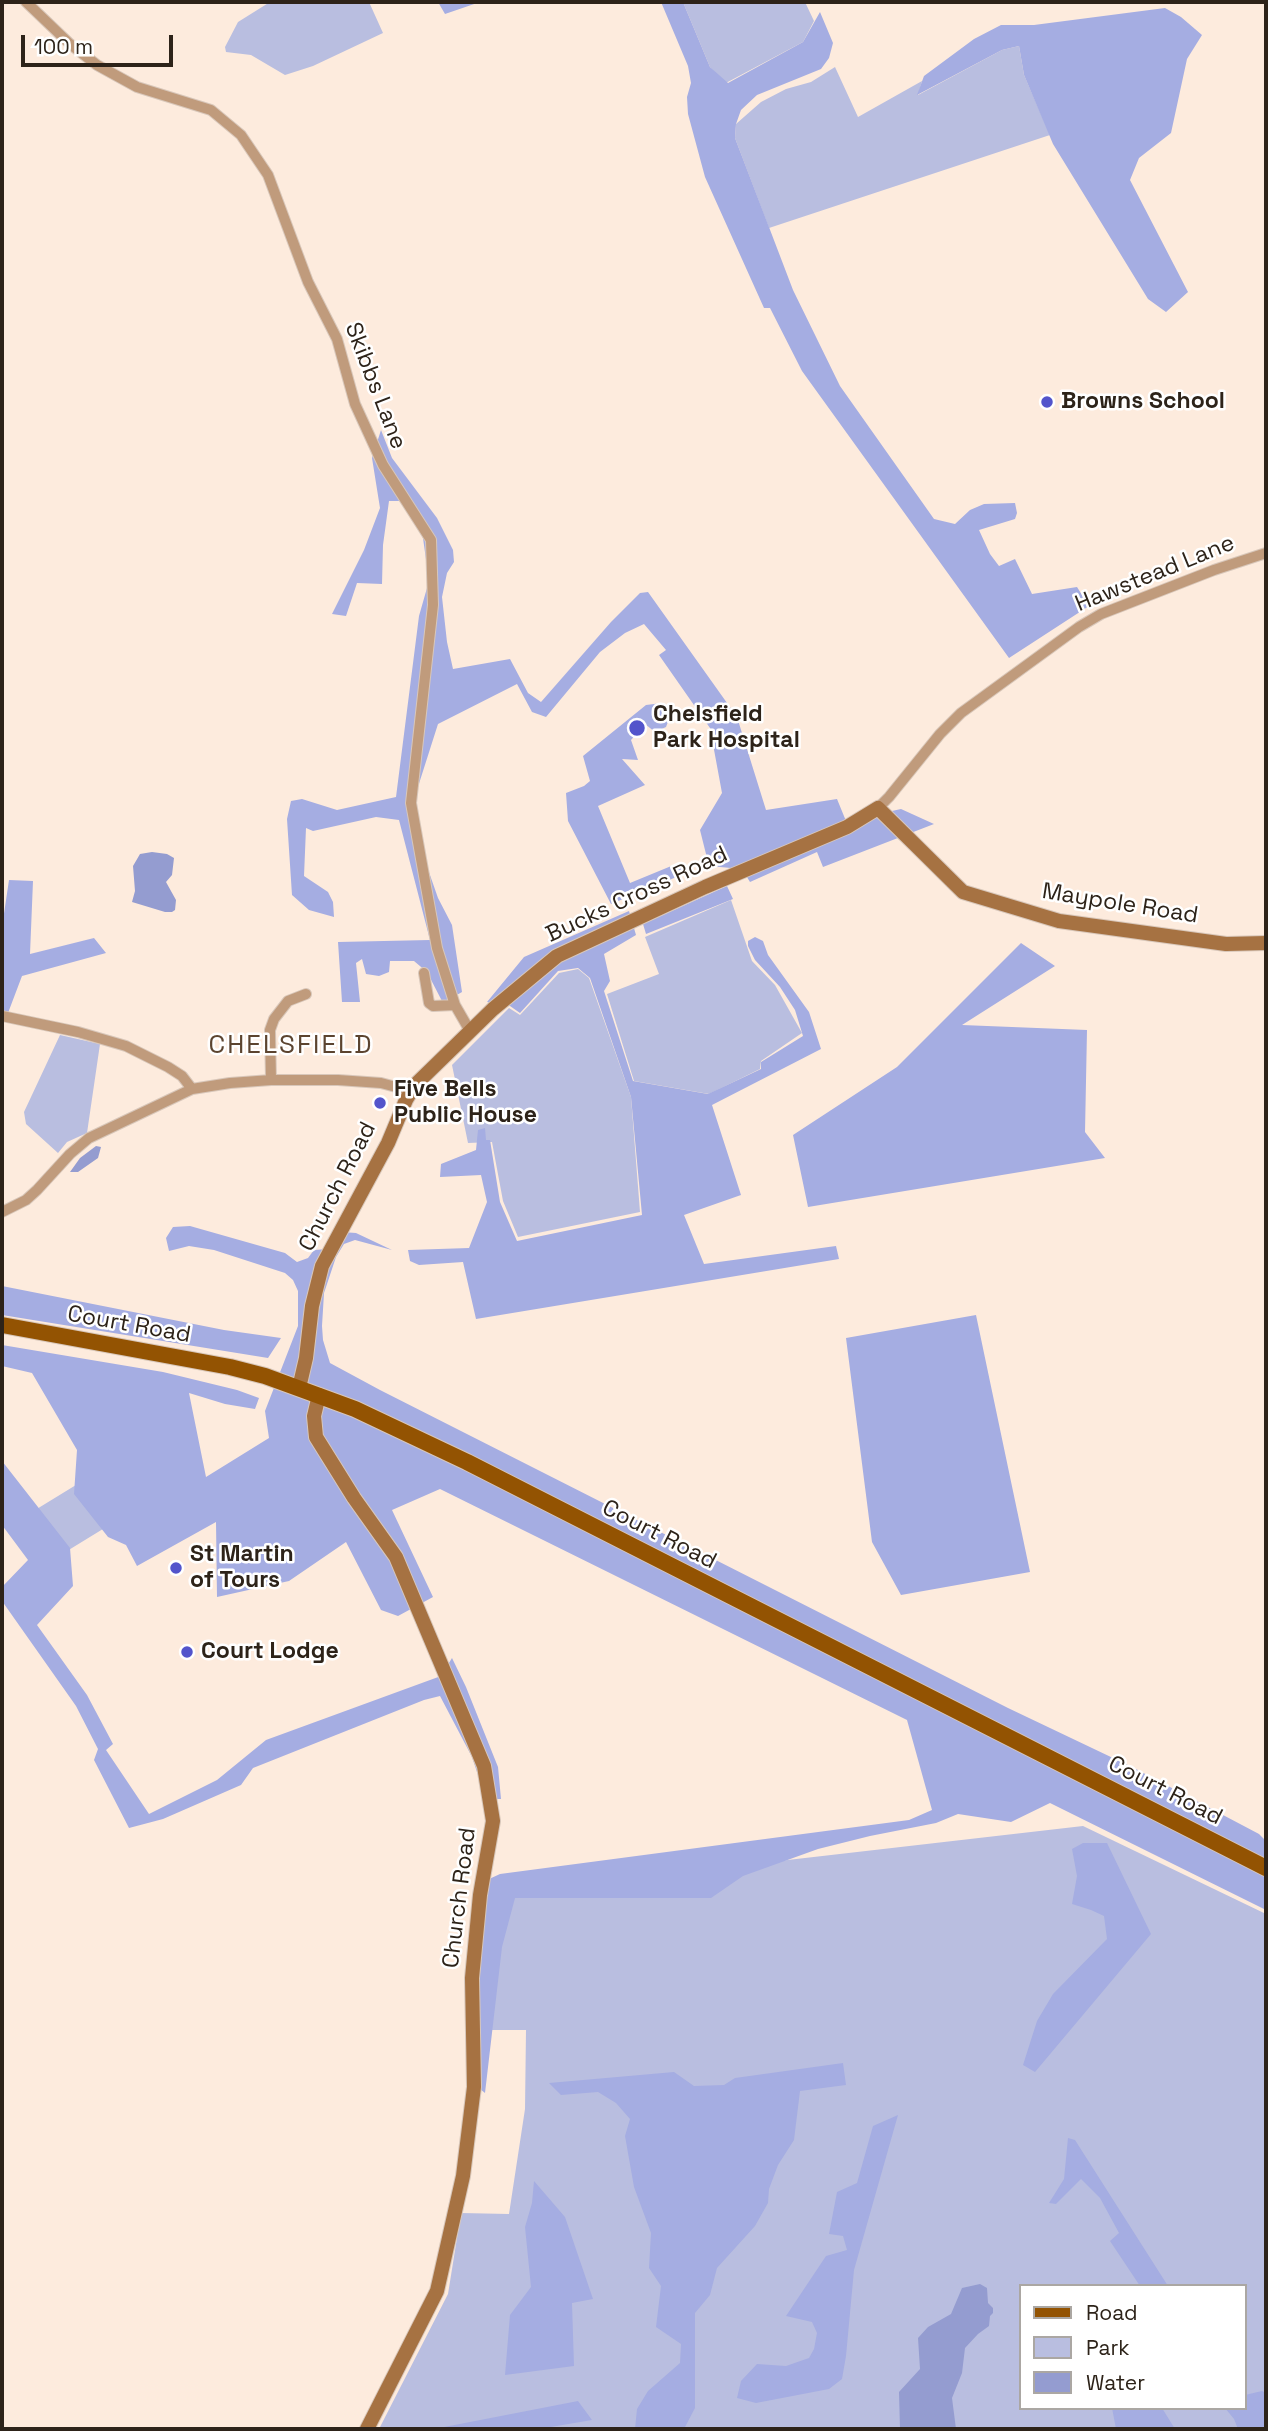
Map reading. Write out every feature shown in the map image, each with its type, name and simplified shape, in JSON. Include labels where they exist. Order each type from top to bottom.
[{"type":"main road","name":"Court Road","points":[[2,1325],[208,1362],[265,1376],[379,1420],[467,1462],[1266,1868]]},
{"type":"street","name":"Skibbs Lane","points":[[26,2],[97,65],[136,87],[211,110],[241,135],[268,176],[309,282],[337,339],[355,404],[383,465],[430,540],[433,605],[411,803],[437,948],[456,1005],[470,1031]]},
{"type":"street","name":"Hawstead Lane","points":[[878,808],[961,713],[1079,627],[1101,614],[1266,553]]},
{"type":"street","name":"Maypole Road","points":[[878,808],[963,892],[1059,921],[1226,944],[1266,943]]},
{"type":"street","name":"Bucks Cross Road","points":[[411,1091],[518,987],[562,953],[611,933],[705,887],[840,830],[878,808]]},
{"type":"street","points":[[425,973],[429,1003],[433,1006],[456,1005]]},
{"type":"street","points":[[271,1080],[270,1030],[274,1019],[288,1001],[306,994]]},
{"type":"street","points":[[2,1016],[78,1032],[133,1049],[182,1076],[192,1089]]},
{"type":"street","points":[[2,1213],[26,1200],[78,1146],[192,1089],[271,1080],[358,1080],[399,1086],[411,1091]]},
{"type":"street","name":"Church Road","points":[[299,1388],[306,1358],[312,1306],[322,1266],[388,1143],[411,1091]]},
{"type":"street","name":"Church Road","points":[[319,1395],[314,1416],[316,1437],[396,1557],[484,1766],[493,1821],[480,1895],[472,1978],[474,2087],[463,2176],[437,2291],[367,2429]]},
{"type":"green space","points":[[270,2],[369,2],[383,33],[313,66],[285,75],[251,55],[226,52],[225,47],[238,22]]},
{"type":"green space","points":[[683,2],[805,2],[814,21],[803,42],[724,84],[710,67]]},
{"type":"green space","points":[[1019,46],[1024,75],[1050,135],[769,228],[735,138],[736,124],[761,102],[786,89],[811,82],[835,67],[858,117],[922,81],[918,95],[1002,50]]},
{"type":"green space","points":[[731,900],[752,961],[775,985],[802,1033],[761,1061],[760,1069],[709,1094],[634,1081],[607,994],[659,974],[645,937]]},
{"type":"green space","points":[[578,969],[589,978],[631,1097],[640,1212],[518,1237],[503,1201],[492,1142],[468,1143],[452,1065],[509,1008],[520,1015],[559,973]]},
{"type":"green space","points":[[60,1035],[100,1044],[87,1133],[67,1142],[58,1153],[26,1124],[24,1112]]},
{"type":"green space","points":[[89,1477],[116,1521],[54,1559],[27,1515]]},
{"type":"green space","points":[[1083,1826],[1266,1914],[1266,2429],[379,2429],[448,2294],[461,2213],[509,2214],[525,2109],[526,2030],[483,2030],[501,1893]]},
{"type":"shaded area","points":[[438,2],[480,2],[445,14]]},
{"type":"shaded area","points":[[661,2],[683,2],[710,67],[728,83],[803,42],[820,12],[833,43],[829,58],[821,69],[757,95],[741,110],[735,138],[793,290],[840,386],[934,519],[955,524],[970,510],[984,504],[1015,503],[1015,519],[979,530],[990,554],[999,566],[1015,559],[1032,594],[1077,587],[1089,606],[1009,658],[802,371],[770,308],[764,308],[705,177],[688,114],[687,97],[691,83],[688,66]]},
{"type":"shaded area","points":[[1165,8],[1181,17],[1202,35],[1187,59],[1171,133],[1139,158],[1130,180],[1188,292],[1166,312],[1148,299],[1053,144],[1024,75],[1019,46],[1002,50],[917,95],[924,76],[974,39],[1001,25],[1034,25]]},
{"type":"shaded area","points":[[381,430],[392,458],[437,518],[453,550],[454,562],[447,573],[442,597],[453,669],[510,659],[528,693],[541,702],[611,622],[640,593],[648,592],[737,717],[766,810],[837,799],[846,821],[901,809],[934,824],[823,867],[817,852],[750,882],[742,869],[709,866],[700,830],[722,793],[710,728],[659,655],[666,650],[644,624],[625,633],[600,652],[546,717],[532,712],[517,684],[438,724],[409,815],[438,898],[452,925],[462,992],[443,1003],[427,972],[414,961],[390,961],[389,972],[379,976],[366,974],[362,959],[356,963],[360,1002],[342,1002],[338,942],[430,940],[399,820],[376,817],[313,831],[306,828],[304,876],[328,892],[333,902],[334,917],[309,910],[292,895],[287,819],[291,801],[302,799],[337,810],[396,797],[419,616],[429,581],[423,538],[401,501],[389,501],[383,545],[382,584],[357,583],[346,616],[332,614],[364,550],[380,508],[372,458]]},
{"type":"shaded area","points":[[662,703],[671,714],[666,727],[655,732],[645,724],[631,740],[638,760],[622,759],[645,785],[598,806],[630,883],[681,862],[691,871],[611,904],[568,821],[566,793],[590,781],[583,756],[646,705]]},
{"type":"shaded area","points":[[9,880],[33,881],[30,954],[94,938],[106,953],[22,976],[8,1013],[2,1010],[2,927]]},
{"type":"shaded area","points":[[727,886],[733,899],[646,934],[643,924]]},
{"type":"shaded area","points":[[629,911],[636,935],[604,954],[610,981],[604,991],[633,1081],[708,1094],[761,1069],[761,1062],[803,1036],[795,1010],[780,987],[755,960],[748,946],[748,941],[755,937],[763,941],[768,955],[809,1012],[821,1049],[712,1105],[741,1195],[684,1215],[704,1264],[836,1246],[839,1259],[476,1319],[463,1262],[419,1265],[410,1261],[408,1250],[469,1248],[487,1202],[481,1175],[440,1177],[441,1164],[476,1150],[478,1130],[485,1128],[486,1140],[490,1140],[500,1202],[517,1241],[642,1215],[631,1097],[590,978],[578,968],[558,971],[520,1013],[510,1006],[487,1002],[524,957]]},
{"type":"shaded area","points":[[1021,943],[1055,966],[962,1025],[1087,1030],[1085,1132],[1105,1158],[808,1207],[793,1135],[897,1067]]},
{"type":"shaded area","points":[[190,1226],[285,1253],[297,1262],[308,1258],[314,1250],[328,1249],[342,1232],[356,1233],[392,1250],[355,1240],[344,1244],[336,1257],[324,1293],[322,1326],[330,1363],[1008,1708],[1134,1768],[1259,1834],[1266,1841],[1266,1910],[1050,1803],[1011,1822],[958,1814],[936,1823],[818,1849],[743,1876],[711,1898],[515,1898],[502,1947],[485,2093],[480,2089],[479,1987],[487,1880],[500,1874],[909,1820],[932,1810],[907,1720],[440,1489],[392,1510],[433,1597],[398,1616],[381,1610],[346,1542],[289,1581],[217,1597],[216,1522],[137,1566],[126,1545],[108,1537],[74,1494],[77,1450],[32,1373],[2,1366],[2,1345],[163,1372],[259,1398],[255,1409],[225,1404],[189,1393],[206,1477],[269,1438],[265,1411],[298,1326],[298,1291],[293,1280],[285,1273],[214,1250],[189,1246],[169,1251],[166,1238],[173,1227]]},
{"type":"shaded area","points":[[2,1286],[224,1330],[281,1338],[268,1358],[2,1315]]},
{"type":"shaded area","points":[[976,1315],[1030,1572],[901,1595],[872,1542],[846,1338]]},
{"type":"shaded area","points":[[2,1461],[70,1548],[73,1586],[37,1625],[87,1695],[113,1744],[106,1750],[149,1814],[217,1780],[266,1740],[441,1676],[452,1658],[498,1767],[501,1799],[486,1799],[472,1757],[440,1696],[253,1768],[241,1785],[163,1819],[129,1828],[94,1760],[98,1749],[76,1706],[2,1601],[2,1587],[28,1560],[2,1525]]},
{"type":"shaded area","points":[[1083,1843],[1107,1843],[1151,1934],[1035,2072],[1023,2065],[1037,2021],[1053,1994],[1107,1939],[1104,1916],[1072,1904],[1077,1876],[1072,1849]]},
{"type":"shaded area","points":[[843,2063],[846,2085],[800,2091],[794,2140],[778,2165],[769,2189],[768,2203],[755,2226],[717,2268],[710,2295],[695,2313],[695,2408],[684,2429],[635,2429],[637,2409],[648,2391],[680,2363],[681,2344],[656,2327],[661,2286],[649,2268],[651,2233],[634,2187],[625,2136],[630,2119],[616,2103],[598,2092],[561,2095],[549,2083],[674,2072],[694,2086],[724,2085],[735,2078]]},
{"type":"shaded area","points":[[898,2115],[854,2270],[842,2379],[829,2389],[756,2403],[737,2398],[741,2381],[757,2364],[786,2366],[809,2358],[817,2333],[812,2322],[786,2316],[826,2256],[847,2250],[843,2236],[829,2234],[837,2192],[857,2183],[873,2126]]},
{"type":"shaded area","points":[[1068,2138],[1075,2140],[1167,2284],[1139,2284],[1110,2241],[1119,2233],[1100,2198],[1081,2179],[1056,2204],[1049,2203],[1064,2179]]},
{"type":"shaded area","points":[[534,2181],[565,2217],[593,2299],[572,2303],[574,2366],[505,2375],[510,2315],[531,2287],[525,2227],[532,2203]]},
{"type":"shaded area","points":[[1262,2391],[1266,2393],[1266,2429],[1238,2429],[1227,2410],[1247,2410],[1247,2395]]},
{"type":"shaded area","points":[[578,2401],[592,2420],[539,2429],[434,2429]]},
{"type":"shaded area","points":[[1112,2410],[1163,2410],[1175,2429],[1116,2429]]},
{"type":"water","points":[[152,852],[174,858],[172,875],[166,882],[176,900],[175,910],[172,912],[132,902],[135,891],[133,866],[140,854]]},
{"type":"water","points":[[96,1146],[101,1147],[98,1158],[78,1172],[70,1172],[80,1158]]},
{"type":"water","points":[[980,2284],[987,2288],[988,2303],[993,2308],[993,2313],[989,2326],[965,2348],[962,2373],[952,2398],[956,2429],[900,2429],[899,2392],[920,2369],[918,2338],[928,2327],[951,2314],[962,2288]]},
{"type":"place","name":"Browns School","points":[[1047,402]]},
{"type":"place","name":"Chelsfield Park Hospital","points":[[637,728]]},
{"type":"place","name":"Five Bells Public House","points":[[380,1103]]},
{"type":"place","name":"St Martin of Tours","points":[[176,1568]]},
{"type":"place","name":"Court Lodge","points":[[187,1652]]},
{"type":"district","name":"CHELSFIELD","points":[[291,1046]]}]
